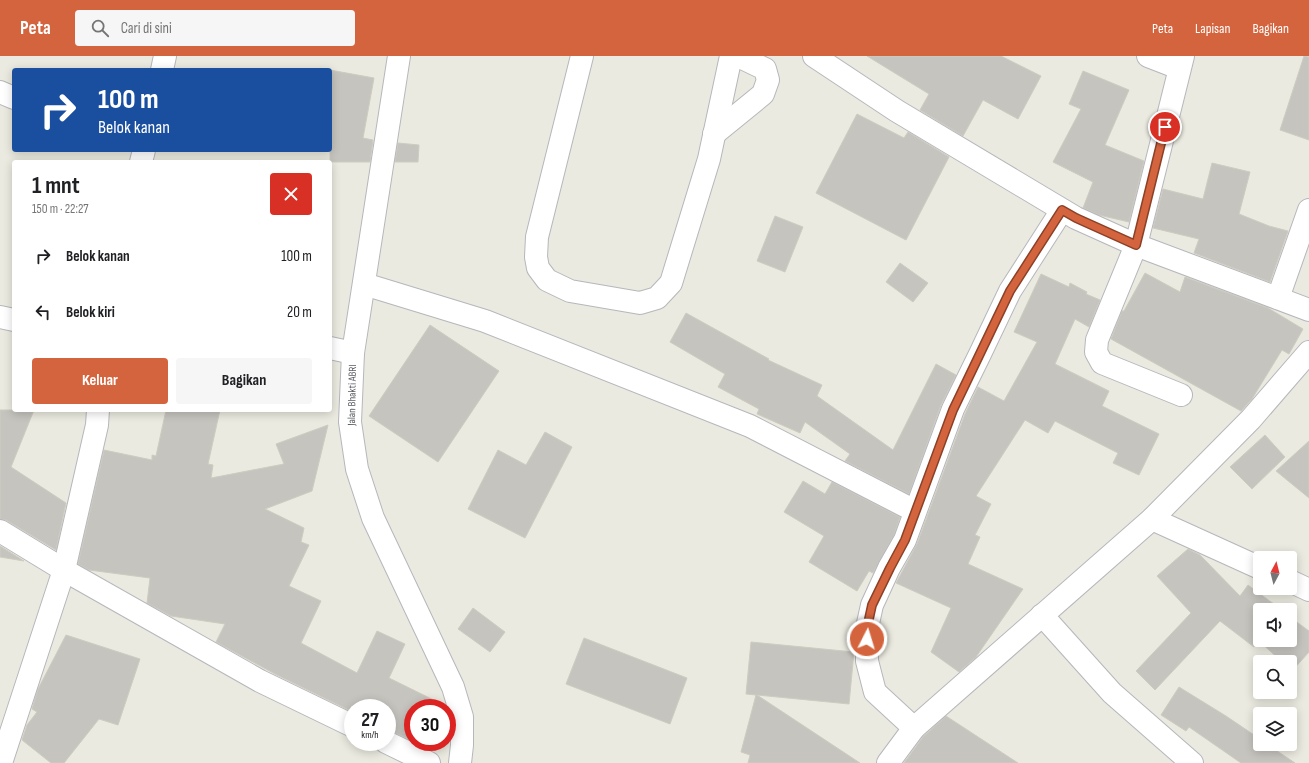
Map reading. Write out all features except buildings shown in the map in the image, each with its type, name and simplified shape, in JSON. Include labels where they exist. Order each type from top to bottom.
[{"type":"street","points":[[162,68],[165,56]]},
{"type":"street","name":"Jalan Bhakti ABRI","points":[[399,56],[353,353],[350,422],[357,469],[373,518],[453,687],[462,718],[460,763]]},
{"type":"street","points":[[582,56],[537,237],[536,257],[538,268],[547,280],[570,291],[640,304],[658,298],[672,283],[709,159],[730,56]]},
{"type":"street","points":[[714,134],[763,94],[768,80],[765,69],[738,56]]},
{"type":"street","points":[[814,56],[897,111],[1076,218],[1136,245],[1309,310]]},
{"type":"street","points":[[1148,56],[1181,62],[1136,245],[1097,340],[1096,352],[1102,363],[1181,395]]},
{"type":"street","points":[[0,92],[12,97]]},
{"type":"street","points":[[914,728],[875,692],[867,661],[867,628],[872,605],[905,540],[953,410],[1010,291],[1062,210]]},
{"type":"street","points":[[1278,298],[1309,210]]},
{"type":"street","points":[[364,284],[485,321],[750,426],[915,511]]},
{"type":"street","points":[[0,317],[12,320]]},
{"type":"street","points":[[332,348],[353,353]]},
{"type":"street","points":[[888,763],[914,728],[1152,519],[1251,419],[1309,352]]},
{"type":"street","points":[[1,763],[64,570],[97,425],[98,412]]},
{"type":"street","points":[[1152,519],[1253,565]]},
{"type":"street","points":[[0,531],[64,570],[260,681],[344,722]]},
{"type":"street","points":[[1297,584],[1309,590]]},
{"type":"street","points":[[1042,615],[1112,693],[1192,763]]},
{"type":"street","points":[[396,747],[430,763]]},
{"type":"route","points":[[867,639],[867,628],[872,605],[905,540],[953,410],[1010,291],[1062,210],[1076,218],[1136,245],[1165,127]]}]
